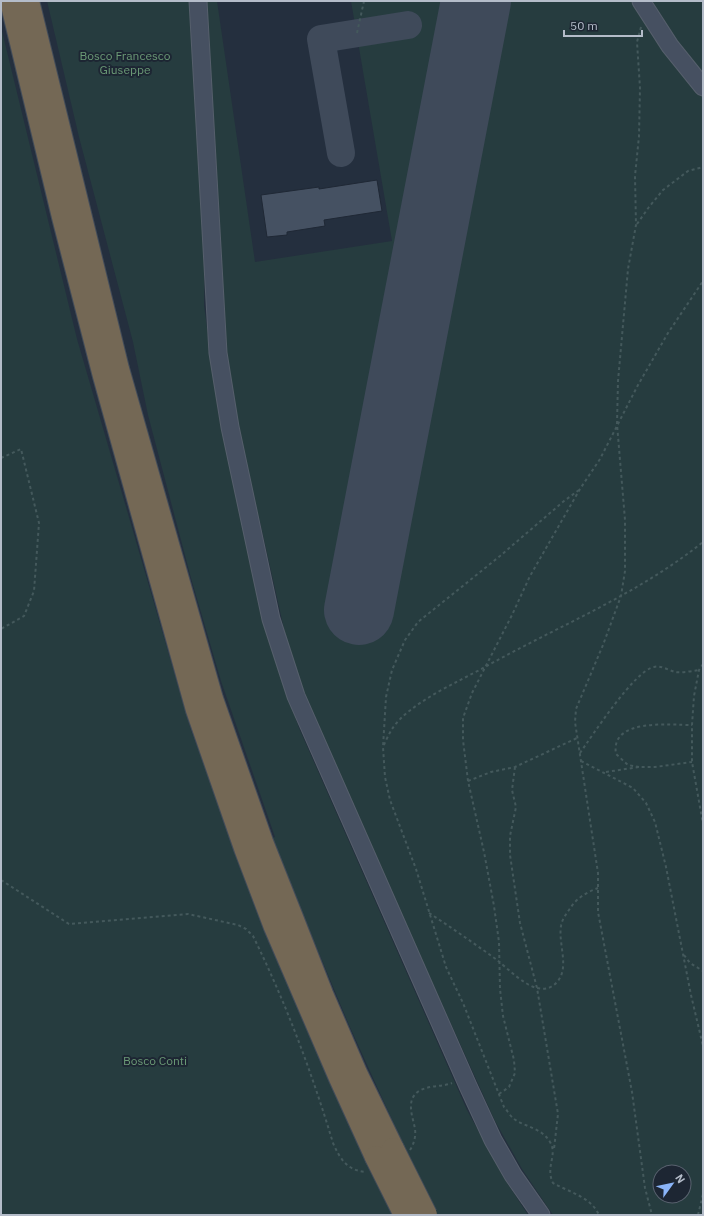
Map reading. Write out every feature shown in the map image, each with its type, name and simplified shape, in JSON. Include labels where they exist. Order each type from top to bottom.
[{"type":"highway","points":[[11,1],[83,293],[196,710],[284,923],[353,1065],[392,1153],[426,1215]]},
{"type":"highway","points":[[28,1],[62,134],[118,369],[212,699],[236,771],[253,845]]},
{"type":"highway","points":[[36,1],[62,134]]},
{"type":"highway","points":[[392,1153],[405,1215]]},
{"type":"main road","points":[[198,1],[218,353],[230,428],[271,619],[296,696],[464,1077],[493,1140],[513,1175],[541,1215]]},
{"type":"main road","points":[[644,7],[670,46],[703,87]]},
{"type":"path","points":[[357,33],[364,1]]},
{"type":"path","points":[[644,7],[637,42],[640,88],[639,136],[635,176],[636,225],[628,270],[618,381],[618,424],[625,520],[625,571],[621,596],[603,645],[576,710],[575,722],[597,866],[598,912],[632,1092],[645,1188],[652,1215]]},
{"type":"path","points":[[636,225],[663,190],[688,171],[703,167]]},
{"type":"path","points":[[499,1094],[509,1087],[515,1073],[514,1060],[503,1016],[500,989],[500,942],[484,852],[468,781],[463,740],[463,718],[472,693],[512,616],[530,576],[580,489],[600,458],[638,385],[668,333],[703,281]]},
{"type":"path","points":[[1,458],[21,449],[39,523],[34,591],[24,616],[1,629]]},
{"type":"path","points":[[554,1150],[550,1141],[541,1132],[513,1118],[504,1107],[463,1002],[446,967],[416,869],[390,800],[385,777],[383,746],[386,697],[392,670],[405,640],[418,622],[580,489]]},
{"type":"path","points":[[383,746],[393,728],[407,713],[440,691],[505,655],[643,584],[681,560],[703,542]]},
{"type":"path","points":[[703,664],[699,670],[694,696],[692,725],[692,762],[703,824]]},
{"type":"path","points":[[580,754],[607,714],[644,672],[654,667],[666,668],[675,672],[699,670]]},
{"type":"path","points":[[639,767],[628,765],[616,754],[614,746],[618,738],[626,730],[640,726],[692,725]]},
{"type":"path","points":[[468,781],[491,772],[515,767],[577,738]]},
{"type":"path","points":[[581,761],[633,788],[646,803],[655,822],[666,867],[703,1046]]},
{"type":"path","points":[[605,773],[639,767],[655,767],[692,762]]},
{"type":"path","points":[[515,767],[512,790],[516,807],[510,836],[510,855],[520,923],[537,988],[558,1114],[550,1176],[554,1183],[587,1201],[599,1215]]},
{"type":"path","points":[[1,880],[69,924],[188,914],[238,925],[246,929],[257,943],[290,1020],[314,1080],[338,1153],[348,1166],[359,1171]]},
{"type":"path","points":[[429,913],[519,978],[537,988],[548,988],[556,984],[562,976],[563,964],[561,926],[565,915],[574,902],[588,892],[598,888]]},
{"type":"path","points":[[683,954],[690,963],[703,971]]},
{"type":"path","points":[[392,1153],[411,1150],[415,1138],[415,1129],[411,1113],[414,1096],[424,1089],[450,1084],[464,1077]]},
{"type":"path","points":[[698,1215],[703,1194]]},
{"type":"green space","name":"Bosco Conti","points":[[47,1],[190,1],[205,252],[204,305],[218,411],[264,624],[299,728],[467,1110],[504,1178],[528,1215],[1,1215],[1,27],[77,339],[191,730],[236,851],[275,837],[221,681],[191,578],[148,415],[133,342],[79,137]],"holes":[[[303,915],[349,1025],[403,1144],[266,930]]]},
{"type":"green space","points":[[206,1],[217,1],[255,262],[392,241],[351,1],[633,1],[654,39],[703,98],[703,1215],[553,1215],[522,1169],[495,1121],[308,708],[291,660],[260,522],[244,459],[226,346]]},
{"type":"green space","points":[[648,1],[703,1],[703,76],[694,67]]},
{"type":"building","points":[[377,180],[382,211],[324,220],[325,226],[287,232],[287,235],[267,237],[261,195],[319,187],[319,189]]},
{"type":"taxiway","points":[[341,153],[321,39],[408,25]]},
{"type":"runway","points":[[359,610],[476,1]]},
{"type":"park label","name":"Bosco Francesco Giuseppe","points":[[125,63]]}]
